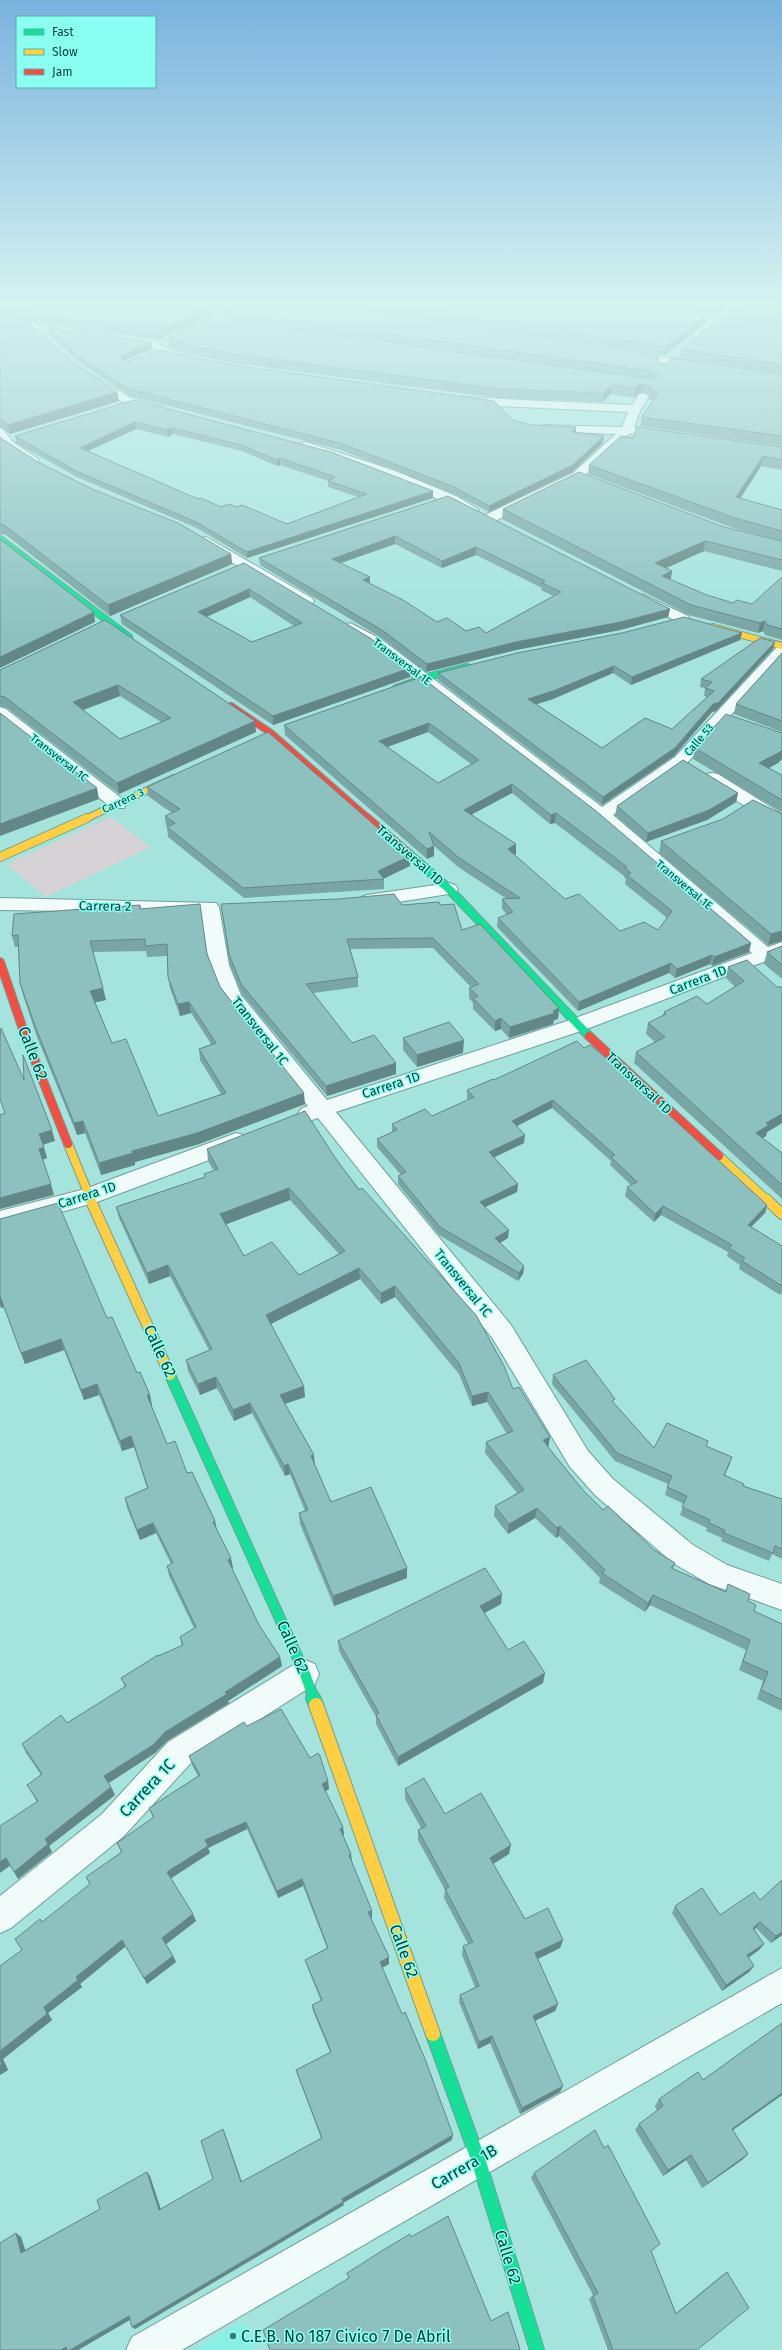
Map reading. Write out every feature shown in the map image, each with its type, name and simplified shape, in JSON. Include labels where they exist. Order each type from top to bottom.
[{"type":"street","points":[[490,518],[577,476],[627,430],[633,413]]},
{"type":"street","points":[[538,426],[650,432]]},
{"type":"street","points":[[8,440],[44,467]]},
{"type":"street","points":[[291,442],[336,454],[449,498],[504,526]]},
{"type":"street","points":[[577,476],[592,482]]},
{"type":"street","points":[[427,505],[449,498]]},
{"type":"street","points":[[192,533],[322,609]]},
{"type":"street","points":[[0,539],[108,623],[134,640]]},
{"type":"street","points":[[232,570],[262,559]]},
{"type":"street","points":[[628,590],[687,620]]},
{"type":"street","points":[[95,629],[123,617]]},
{"type":"street","name":"Transversal 1E","points":[[335,618],[376,642],[602,816],[765,954],[764,975]]},
{"type":"street","points":[[668,623],[687,620]]},
{"type":"street","points":[[706,626],[782,646]]},
{"type":"street","name":"Calle 53","points":[[602,816],[692,767],[726,719],[782,650]]},
{"type":"street","points":[[387,692],[424,678],[478,665]]},
{"type":"street","name":"Transversal 1D","points":[[225,702],[271,734],[449,889],[577,1026],[782,1214]]},
{"type":"street","name":"Transversal 1C","points":[[0,712],[118,804]]},
{"type":"street","points":[[0,732],[18,726]]},
{"type":"street","points":[[692,767],[752,801],[782,821]]},
{"type":"street","name":"Carrera 3","points":[[0,858],[181,775]]},
{"type":"street","points":[[733,813],[752,801]]},
{"type":"street","points":[[644,851],[665,843]]},
{"type":"street","points":[[352,902],[395,898],[449,889]]},
{"type":"street","name":"Carrera 2","points":[[0,904],[218,907]]},
{"type":"street","name":"Transversal 1C","points":[[218,907],[217,960],[225,984],[233,998],[320,1108],[502,1332],[579,1459],[604,1487],[683,1554],[719,1575],[782,1597]]},
{"type":"street","name":"Carrera 1D","points":[[291,1120],[320,1108],[577,1026],[765,954]]},
{"type":"street","name":"Calle 62","points":[[0,962],[26,1038],[89,1196],[305,1674],[478,2159],[536,2350]]},
{"type":"street","name":"Carrera 1D","points":[[0,1220],[89,1196],[253,1134]]},
{"type":"street","name":"Carrera 1C","points":[[0,1917],[113,1825],[180,1753],[305,1674]]},
{"type":"street","name":"Carrera 1B","points":[[145,2350],[782,1985]]},
{"type":"shaded area","points":[[111,817],[151,847],[46,897],[6,864]]},
{"type":"shaded area","name":"C.E.B. No 187 Civico 7 De Abril","points":[[243,2321],[253,2350],[193,2350]]},
{"type":"building","points":[[0,413],[49,413],[8,425],[0,419]]},
{"type":"building","points":[[92,413],[182,413],[331,452],[433,491],[247,552],[196,522],[76,471],[15,436]],"holes":[[[135,422],[167,430],[172,428],[241,445],[277,460],[280,458],[335,477],[328,481],[367,494],[287,524],[242,505],[237,507],[229,504],[221,507],[201,498],[198,499],[80,448]]]},
{"type":"building","points":[[221,413],[506,413],[513,420],[531,425],[576,427],[572,432],[604,436],[573,465],[489,506],[454,487],[340,443]]},
{"type":"building","points":[[645,413],[782,413],[782,436],[642,417]]},
{"type":"building","points":[[637,427],[782,447],[782,460],[763,456],[736,497],[782,510],[782,531],[735,518],[589,465],[621,436],[633,438]]},
{"type":"building","points":[[0,437],[38,462],[92,489],[178,523],[231,554],[108,605],[4,525],[0,524]]},
{"type":"building","points":[[579,472],[724,527],[782,541],[782,560],[705,541],[655,563],[672,571],[662,576],[707,595],[733,603],[737,600],[752,604],[782,577],[782,629],[767,625],[765,621],[760,623],[691,605],[503,509]]},
{"type":"building","points":[[448,496],[670,609],[621,622],[516,642],[427,664],[382,630],[259,558]],"holes":[[[395,536],[442,561],[476,547],[545,581],[542,583],[561,592],[486,633],[479,627],[466,631],[447,618],[437,622],[403,600],[363,580],[370,577],[332,559]]]},
{"type":"building","points":[[0,539],[94,612],[0,657]]},
{"type":"building","points":[[244,563],[370,638],[410,668],[273,716],[120,615]],"holes":[[[249,589],[302,623],[252,642],[198,612]]]},
{"type":"building","points":[[684,617],[742,633],[632,677],[614,666],[553,691],[528,699],[602,748],[645,718],[672,729],[714,691],[705,688],[712,682],[701,679],[760,638],[775,642],[718,703],[713,704],[675,748],[603,797],[438,673],[517,653],[622,633]]},
{"type":"building","points":[[105,620],[255,721],[117,783],[5,697],[0,696],[0,670]],"holes":[[[118,685],[171,718],[120,739],[73,702]]]},
{"type":"building","points":[[782,653],[782,721],[736,704]]},
{"type":"building","points":[[421,677],[596,811],[751,943],[714,957],[712,955],[677,969],[671,963],[579,1002],[498,918],[513,912],[502,899],[520,898],[458,857],[429,832],[434,846],[427,849],[284,725]],"holes":[[[429,723],[479,760],[438,783],[379,741]],[[512,784],[551,815],[556,813],[627,867],[625,868],[631,873],[627,875],[672,911],[658,930],[644,922],[620,931],[579,894],[565,899],[508,849],[516,844],[464,810]]]},
{"type":"building","points":[[0,713],[97,788],[0,824]]},
{"type":"building","points":[[726,714],[782,733],[782,750],[759,763],[782,775],[782,800],[695,748]]},
{"type":"building","points":[[268,732],[410,856],[378,871],[384,879],[243,888],[167,827],[175,823],[165,816],[180,809],[147,787]]},
{"type":"building","points":[[683,760],[738,793],[709,810],[648,833],[617,806]]},
{"type":"building","points":[[753,800],[782,814],[782,931],[771,934],[661,841],[723,819]]},
{"type":"building","points":[[394,894],[402,905],[439,902],[440,905],[454,904],[462,930],[480,924],[559,1008],[553,1011],[555,1013],[510,1027],[501,1018],[495,1021],[473,998],[478,996],[469,988],[479,984],[433,938],[347,939],[358,977],[306,984],[352,1043],[374,1035],[396,1063],[326,1086],[241,984],[229,954],[221,904],[338,899]]},
{"type":"building","points":[[200,904],[207,954],[220,987],[304,1093],[197,1133],[132,1151],[133,1153],[99,1163],[83,1121],[74,1123],[35,1026],[20,983],[18,935],[12,936],[14,914],[140,905],[140,909]],"holes":[[[145,939],[145,946],[167,944],[168,977],[178,1004],[189,1002],[216,1043],[199,1049],[226,1093],[158,1116],[126,1039],[112,1043],[90,991],[103,988],[90,941]]]},
{"type":"building","points":[[782,946],[782,965],[767,952]]},
{"type":"building","points":[[747,960],[777,987],[782,987],[782,1114],[766,1123],[769,1125],[756,1133],[782,1153],[782,1185],[636,1052],[665,1037],[648,1023],[666,1014],[664,1012],[697,996],[707,1004],[744,981],[728,967]]},
{"type":"building","points":[[449,1022],[464,1040],[417,1055],[403,1038]]},
{"type":"building","points":[[1,1028],[24,1080],[23,1055],[52,1130],[39,1134],[44,1147],[39,1149],[51,1184],[0,1198],[0,1115],[5,1113],[0,1099]]},
{"type":"building","points":[[577,1041],[584,1048],[590,1045],[615,1065],[767,1205],[748,1225],[782,1246],[782,1286],[742,1261],[745,1258],[729,1248],[732,1245],[663,1206],[655,1214],[627,1187],[637,1182],[611,1157],[615,1155],[553,1100],[512,1121],[525,1135],[489,1152],[518,1184],[480,1202],[509,1230],[495,1238],[524,1266],[519,1273],[440,1227],[398,1176],[406,1172],[377,1139],[397,1130],[392,1124],[425,1109],[432,1116],[474,1097],[467,1090],[493,1079],[494,1080]]},
{"type":"building","points":[[305,1111],[336,1159],[359,1190],[362,1188],[476,1315],[504,1366],[513,1389],[519,1387],[550,1437],[543,1440],[583,1490],[603,1510],[608,1506],[654,1550],[675,1563],[671,1568],[726,1592],[728,1584],[750,1594],[748,1601],[756,1605],[754,1611],[782,1624],[782,1700],[761,1690],[768,1672],[743,1661],[750,1640],[653,1595],[648,1603],[602,1573],[605,1570],[560,1526],[557,1528],[537,1508],[509,1524],[495,1506],[524,1490],[486,1442],[513,1431],[488,1392],[472,1396],[459,1363],[395,1286],[381,1293],[359,1268],[266,1315],[304,1386],[280,1395],[314,1455],[311,1456],[331,1502],[371,1487],[407,1568],[333,1596],[299,1513],[308,1510],[288,1464],[284,1466],[250,1403],[233,1410],[216,1377],[198,1384],[186,1360],[212,1349],[168,1265],[147,1273],[116,1207],[205,1177],[204,1174],[218,1169],[207,1149]],"holes":[[[289,1188],[345,1251],[299,1275],[272,1242],[244,1256],[220,1214]]]},
{"type":"building","points":[[58,1203],[107,1318],[112,1317],[137,1373],[140,1372],[150,1395],[147,1395],[167,1444],[175,1441],[187,1473],[192,1472],[215,1521],[213,1522],[231,1558],[228,1560],[259,1625],[280,1657],[225,1692],[227,1694],[165,1732],[153,1745],[104,1776],[111,1787],[45,1839],[48,1844],[14,1872],[6,1858],[0,1862],[0,1826],[38,1801],[27,1785],[42,1774],[22,1744],[61,1715],[67,1723],[126,1686],[121,1678],[158,1655],[183,1645],[180,1637],[196,1627],[167,1566],[173,1563],[153,1523],[137,1530],[125,1498],[148,1488],[131,1436],[120,1441],[97,1384],[81,1390],[61,1339],[21,1353],[0,1296],[0,1219]]},
{"type":"building","points":[[586,1360],[615,1399],[612,1401],[654,1448],[667,1423],[708,1441],[706,1446],[732,1457],[724,1475],[744,1484],[743,1486],[782,1499],[782,1549],[775,1546],[773,1553],[724,1533],[725,1530],[709,1523],[710,1520],[682,1507],[687,1496],[667,1487],[672,1476],[617,1453],[553,1375]]},
{"type":"building","points":[[485,1568],[502,1594],[480,1606],[508,1650],[524,1641],[545,1673],[398,1757],[376,1715],[379,1713],[338,1641]]},
{"type":"building","points":[[281,1709],[310,1758],[318,1753],[320,1756],[328,1781],[322,1784],[343,1827],[340,1829],[372,1911],[368,1912],[389,1957],[380,1962],[402,2014],[405,2012],[425,2059],[453,2135],[342,2199],[343,2202],[132,2327],[129,2316],[70,2350],[67,2350],[66,2347],[61,2350],[0,2350],[0,2243],[16,2233],[21,2253],[100,2209],[97,2200],[147,2172],[159,2210],[213,2179],[201,2141],[223,2129],[241,2182],[322,2138],[296,2070],[331,2052],[312,2005],[322,2000],[305,1960],[328,1948],[302,1879],[277,1891],[246,1822],[205,1840],[208,1846],[167,1872],[193,1914],[162,1938],[173,1956],[144,1978],[122,1940],[76,1977],[78,1980],[44,2007],[47,2014],[0,2051],[0,1966],[22,1950],[15,1939],[40,1919],[42,1922],[90,1884],[86,1877],[122,1852],[117,1843],[154,1817],[149,1808],[200,1775],[189,1756],[244,1722],[247,1726]]},
{"type":"building","points":[[424,1778],[445,1814],[481,1793],[511,1845],[490,1858],[525,1919],[548,1908],[563,1940],[535,1953],[558,2004],[533,2016],[563,2086],[522,2108],[492,2036],[479,2042],[460,1995],[479,1986],[463,1946],[473,1942],[445,1889],[449,1887],[418,1830],[426,1826],[405,1789]]},
{"type":"building","points":[[782,1880],[782,1932],[776,1936],[760,1922],[753,1928],[764,1944],[747,1955],[754,1966],[726,1985],[675,1906],[702,1888],[720,1915],[754,1892],[760,1900]]},
{"type":"building","points":[[782,2023],[782,2093],[732,2129],[748,2154],[708,2183],[691,2155],[668,2170],[639,2124],[663,2106],[659,2099],[698,2072],[703,2080]]},
{"type":"building","points":[[595,2130],[604,2148],[608,2145],[660,2244],[651,2251],[676,2314],[727,2272],[749,2308],[697,2350],[613,2350],[593,2296],[598,2293],[534,2173]]},
{"type":"building","points":[[448,2216],[491,2321],[508,2312],[520,2349],[270,2350],[263,2330],[349,2278],[347,2273],[388,2247],[410,2234],[411,2237]]},
{"type":"traffic: fast","points":[[0,539],[129,637]]},
{"type":"traffic: fast","points":[[396,688],[424,678],[467,667]]},
{"type":"traffic: fast","points":[[409,854],[449,889],[589,1036]]},
{"type":"traffic: fast","points":[[170,1375],[305,1674],[316,1705]]},
{"type":"traffic: fast","points":[[433,2034],[478,2159],[537,2350]]},
{"type":"traffic: slow","points":[[713,627],[782,646]]},
{"type":"traffic: slow","points":[[0,857],[174,778]]},
{"type":"traffic: slow","points":[[68,1144],[89,1196],[170,1375]]},
{"type":"traffic: slow","points":[[719,1156],[782,1214]]},
{"type":"traffic: slow","points":[[316,1705],[433,2034]]},
{"type":"traffic: jam","points":[[231,706],[271,733],[409,854]]},
{"type":"traffic: jam","points":[[0,962],[26,1038],[68,1144]]},
{"type":"traffic: jam","points":[[589,1036],[719,1156]]},
{"type":"place","name":"C.E.B. No 187 Civico 7 De Abril","points":[[233,2336]]}]
